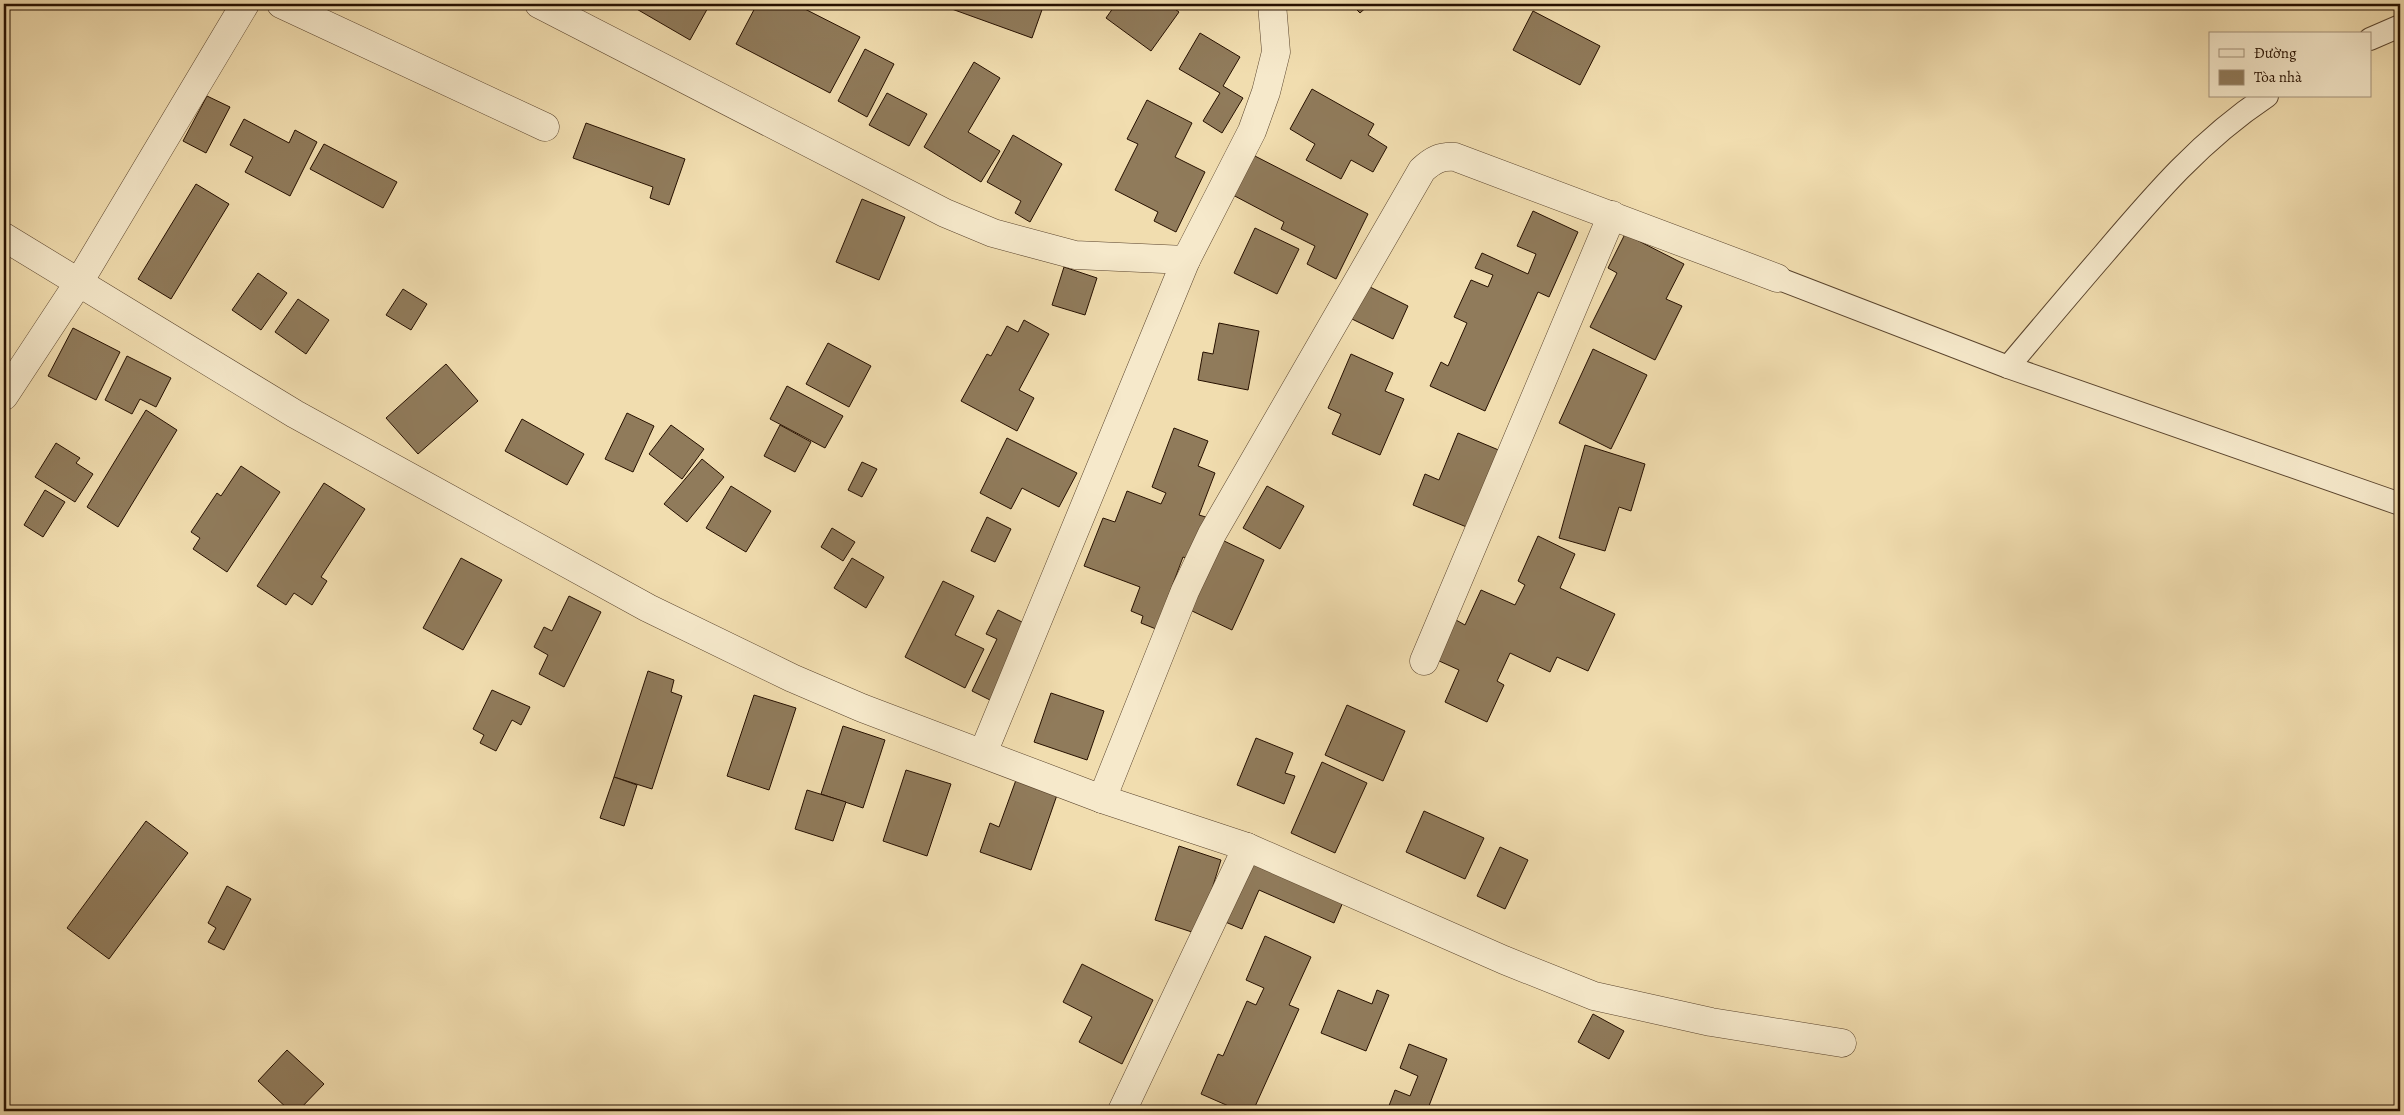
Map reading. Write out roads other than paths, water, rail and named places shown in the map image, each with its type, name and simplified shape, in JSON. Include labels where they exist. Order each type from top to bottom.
[{"type":"street","points":[[4,396],[79,282],[245,4]]},
{"type":"street","points":[[281,4],[545,127]]},
{"type":"street","points":[[539,4],[945,213],[993,233],[1075,255],[1186,260]]},
{"type":"street","points":[[983,753],[1186,260],[1252,131],[1266,92],[1276,52],[1272,4]]},
{"type":"street","points":[[1102,799],[1185,591],[1212,534],[1422,170],[1432,160],[1444,156],[1455,157],[1776,278]]},
{"type":"street","points":[[1424,661],[1612,215]]},
{"type":"street","points":[[4,236],[208,363],[295,414],[648,608],[792,678],[862,708],[1102,799],[1247,847],[1504,960],[1594,996],[1711,1022],[1842,1043]]},
{"type":"street","points":[[1122,1111],[1247,847]]},
{"type":"lane","points":[[2372,38],[2400,26]]},
{"type":"lane","points":[[2008,366],[2186,160],[2225,127],[2264,98]]},
{"type":"lane","points":[[1776,278],[2008,366],[2400,504]]}]
